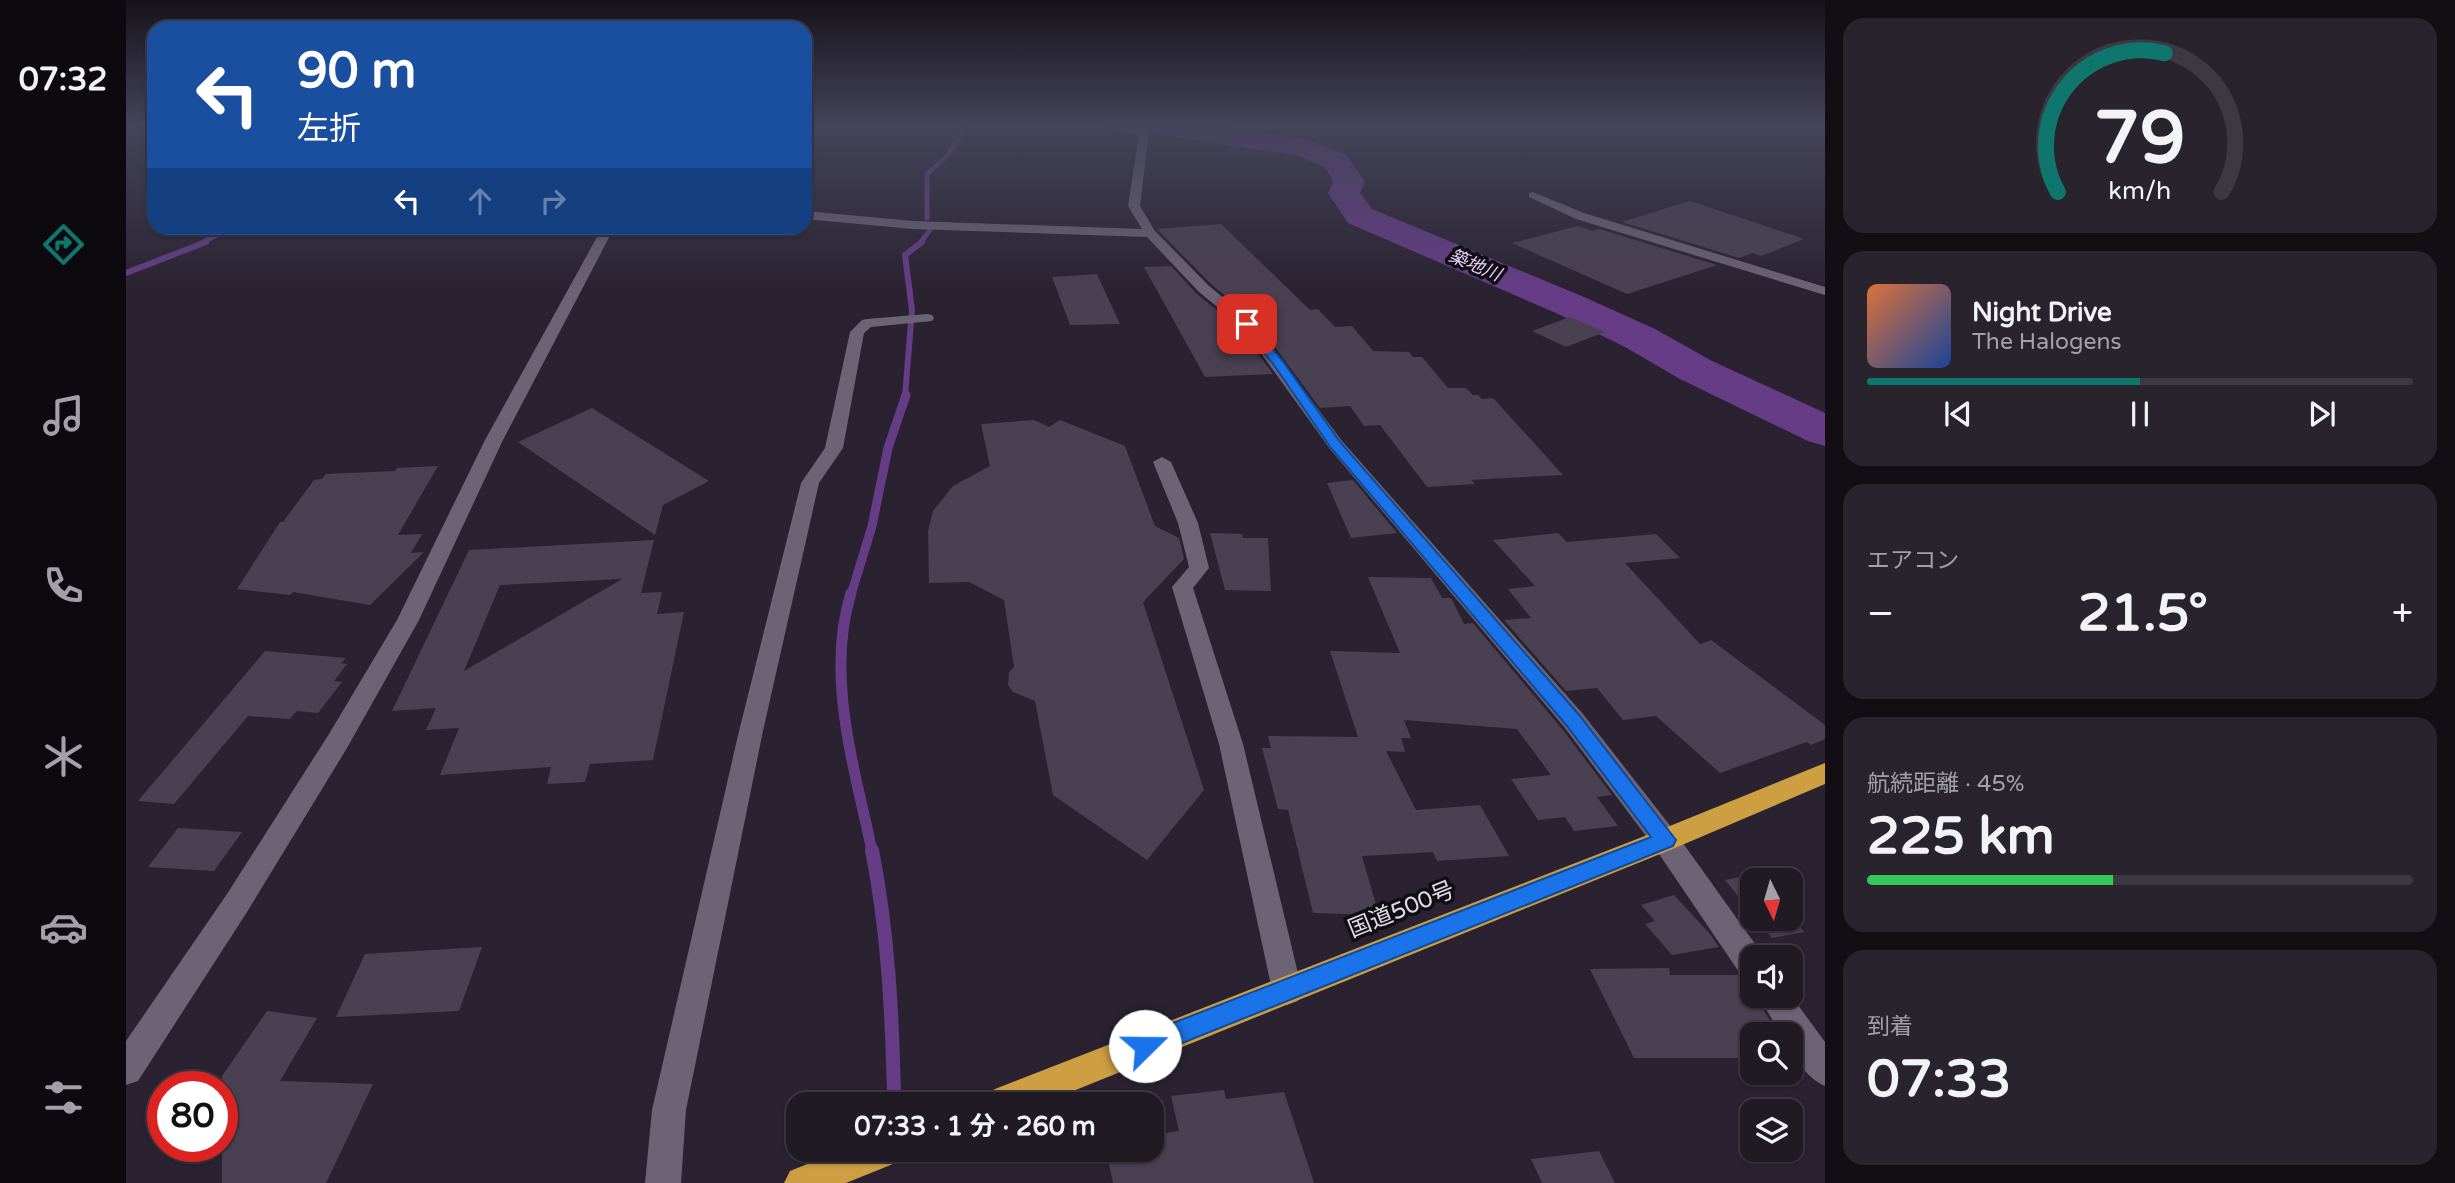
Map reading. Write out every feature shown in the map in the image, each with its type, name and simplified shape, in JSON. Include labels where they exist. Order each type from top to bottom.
[{"type":"highway","name":"国道500号","points":[[1030,1092],[1665,840],[1825,773]]},
{"type":"highway","points":[[802,1183],[855,1162]]},
{"type":"street","points":[[1137,179],[1134,206],[1150,233],[1204,289],[1247,324],[1336,445],[1574,721],[1665,840],[1740,948]]},
{"type":"street","points":[[1533,195],[1580,216],[1825,291]]},
{"type":"street","points":[[812,216],[913,225],[1150,233]]},
{"type":"street","points":[[126,1069],[237,903],[338,741],[408,620],[494,440],[604,235]]},
{"type":"street","points":[[663,1183],[669,1110],[751,731],[810,483],[834,448],[857,332],[867,323],[927,318]]},
{"type":"street","points":[[1162,462],[1188,523],[1199,568],[1182,587],[1231,744],[1287,990]]},
{"type":"street","points":[[1781,1008],[1825,1070]]},
{"type":"building","points":[[1690,201],[1804,239],[1761,256],[1753,253],[1739,258],[1622,222]]},
{"type":"building","points":[[1221,224],[1310,310],[1318,309],[1335,327],[1352,326],[1373,351],[1409,352],[1413,357],[1422,357],[1448,388],[1466,388],[1482,399],[1493,398],[1563,475],[1471,480],[1475,484],[1427,487],[1380,425],[1364,426],[1350,406],[1320,408],[1254,319],[1211,284],[1157,229]]},
{"type":"building","points":[[1578,226],[1592,231],[1599,229],[1717,265],[1627,294],[1512,243]]},
{"type":"building","points":[[1171,266],[1197,294],[1240,329],[1273,374],[1205,377],[1144,267]]},
{"type":"building","points":[[1097,274],[1120,324],[1070,325],[1052,277]]},
{"type":"building","points":[[1570,317],[1605,332],[1566,347],[1532,331]]},
{"type":"building","points":[[592,408],[709,481],[663,505],[655,535],[518,442]]},
{"type":"building","points":[[1034,420],[1049,427],[1060,420],[1125,446],[1155,526],[1179,538],[1184,559],[1143,602],[1204,790],[1147,860],[1053,795],[1035,701],[1013,692],[1008,685],[1009,672],[1014,667],[1004,600],[969,582],[929,583],[928,531],[933,511],[953,486],[990,466],[981,424]]},
{"type":"building","points":[[438,466],[398,535],[422,534],[411,553],[424,552],[370,605],[293,592],[290,595],[237,589],[280,522],[283,522],[314,480],[322,479],[326,474]]},
{"type":"building","points":[[1353,480],[1397,533],[1351,538],[1327,483]]},
{"type":"building","points":[[1210,533],[1242,534],[1243,538],[1268,538],[1271,591],[1225,590]]},
{"type":"building","points":[[1558,533],[1567,542],[1656,534],[1680,558],[1625,563],[1700,644],[1711,640],[1825,725],[1825,739],[1811,745],[1807,742],[1720,773],[1656,716],[1623,720],[1597,688],[1566,691],[1504,620],[1531,618],[1508,589],[1535,586],[1493,540]]},
{"type":"building","points":[[654,540],[641,593],[662,592],[657,614],[684,612],[653,760],[590,764],[585,782],[547,784],[551,767],[440,775],[459,728],[426,730],[436,708],[392,711],[469,550]],"holes":[[[622,579],[464,671],[500,585]]]},
{"type":"building","points":[[1368,577],[1431,578],[1442,598],[1451,598],[1464,624],[1473,623],[1563,730],[1612,795],[1597,797],[1618,826],[1574,831],[1565,817],[1538,820],[1511,779],[1551,775],[1517,729],[1404,720],[1411,738],[1401,738],[1405,752],[1386,751],[1416,810],[1480,805],[1509,856],[1437,861],[1433,852],[1362,856],[1379,915],[1313,913],[1288,810],[1278,809],[1262,748],[1271,748],[1268,736],[1358,737],[1330,651],[1400,653]]},
{"type":"building","points":[[265,651],[346,658],[341,663],[347,664],[334,681],[342,682],[318,713],[297,711],[290,719],[248,716],[174,804],[138,801]]},
{"type":"building","points":[[178,828],[242,832],[214,871],[148,867]]},
{"type":"building","points":[[1740,877],[1740,898],[1725,880]]},
{"type":"building","points":[[1674,895],[1719,947],[1672,955],[1645,924],[1655,921],[1641,905]]},
{"type":"building","points":[[1766,931],[1804,932],[1772,938]]},
{"type":"building","points":[[482,947],[459,1011],[336,1017],[365,954]]},
{"type":"building","points":[[1669,968],[1670,975],[1738,975],[1740,1008],[1762,1008],[1771,1022],[1740,1022],[1740,1058],[1634,1058],[1590,969]]},
{"type":"building","points":[[267,1011],[317,1018],[280,1081],[373,1084],[326,1183],[222,1183],[222,1162],[238,1162],[238,1071],[225,1071]]},
{"type":"building","points":[[1224,1090],[1226,1099],[1284,1092],[1314,1183],[1113,1183],[1109,1162],[1164,1162],[1164,1133],[1179,1131],[1171,1096]]},
{"type":"building","points":[[1599,1151],[1615,1183],[1542,1183],[1531,1159]]},
{"type":"waterway","points":[[927,179],[927,218]]},
{"type":"waterway","name":"築地川","points":[[1347,179],[1349,182],[1344,193],[1360,216],[1570,305],[1640,338],[1696,370],[1825,431]]},
{"type":"waterway","points":[[920,243],[930,230]]},
{"type":"waterway","points":[[201,243],[217,235]]},
{"type":"waterway","points":[[126,273],[206,242]]},
{"type":"waterway","points":[[905,396],[912,310],[905,255],[922,242]]},
{"type":"waterway","points":[[851,595],[872,526],[888,448],[906,395]]},
{"type":"waterway","points":[[851,593],[844,625],[842,689],[851,755],[872,851]]},
{"type":"waterway","points":[[872,850],[888,972],[894,1092]]},
{"type":"route","points":[[1145,1046],[1665,840],[1574,721],[1336,445],[1247,324]]}]
